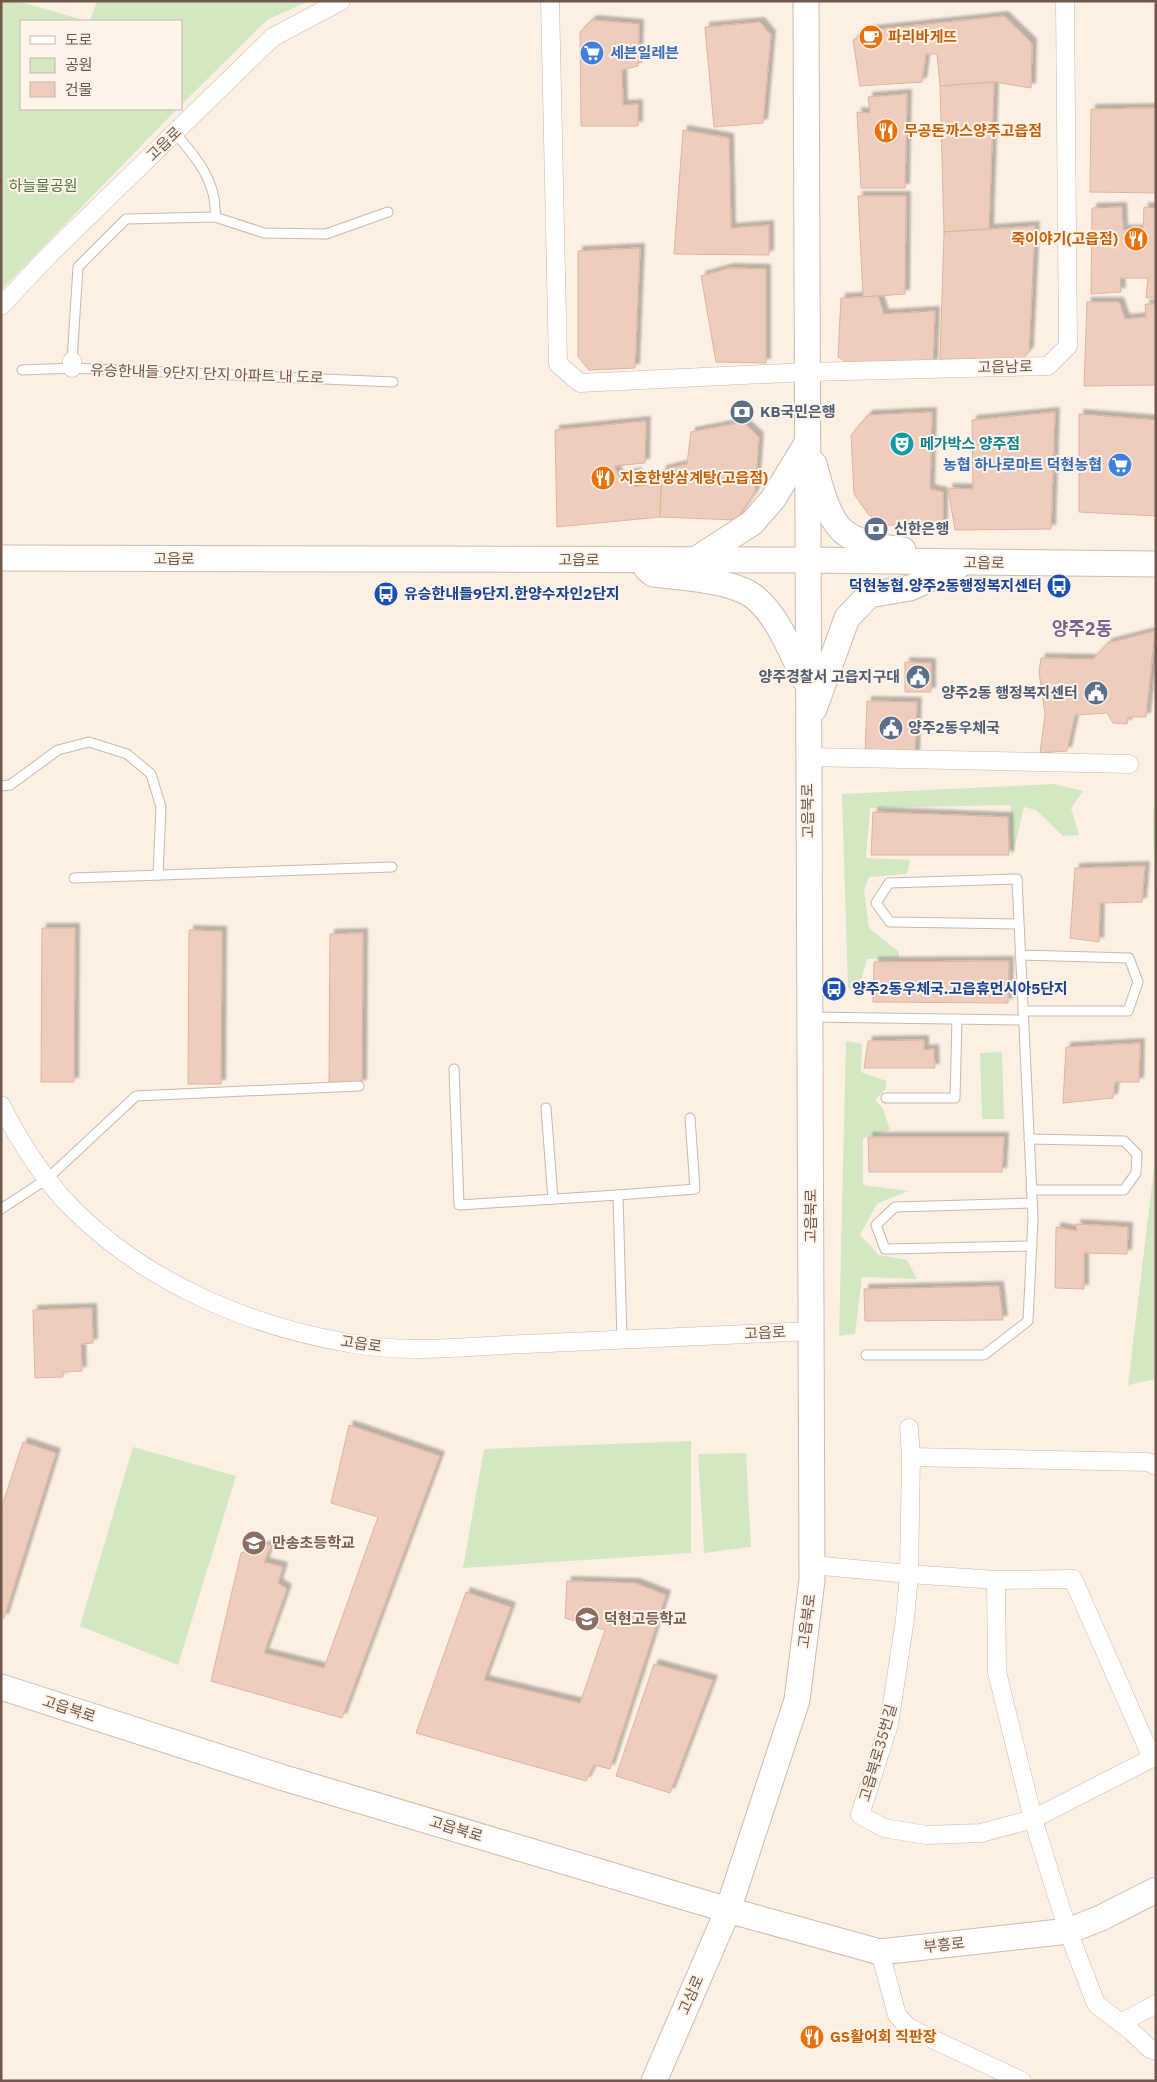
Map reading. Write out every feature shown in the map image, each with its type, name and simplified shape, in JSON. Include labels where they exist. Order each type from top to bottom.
[{"type":"street","name":"고읍로","points":[[1,306],[50,254],[273,37],[341,1]]},
{"type":"street","name":"고읍남로","points":[[550,1],[558,364],[580,383],[807,372],[1048,366],[1068,346],[1064,1]]},
{"type":"street","points":[[806,1],[807,560]]},
{"type":"street","points":[[696,560],[752,523],[773,499],[807,443]]},
{"type":"street","points":[[807,443],[828,508],[844,532],[875,546],[976,563]]},
{"type":"street","points":[[1128,566],[1156,554]]},
{"type":"street","name":"고읍로","points":[[1,558],[807,560],[1128,566],[1156,564]]},
{"type":"street","points":[[635,560],[653,574],[722,583],[752,596],[775,621],[808,684]]},
{"type":"street","name":"고읍북로","points":[[1,1687],[284,1778],[728,1910],[797,1700],[812,1580],[811,1017],[807,560]]},
{"type":"street","points":[[808,728],[847,618],[869,596],[910,588],[976,563]]},
{"type":"street","points":[[1128,566],[1156,577]]},
{"type":"street","points":[[808,757],[1128,764]]},
{"type":"street","name":"고읍로","points":[[1,1105],[47,1179],[73,1209],[121,1250],[170,1282],[220,1306],[273,1326],[355,1345],[421,1350],[811,1330]]},
{"type":"street","name":"고읍북로35번길","points":[[812,1565],[909,1574],[996,1580],[1072,1579],[1154,1757],[1032,1819],[981,1832],[926,1836],[884,1828],[860,1814],[890,1724],[905,1619],[909,1574],[911,1457],[909,1428]]},
{"type":"street","points":[[911,1457],[1148,1462],[1156,1466]]},
{"type":"street","points":[[996,1580],[997,1672],[1032,1819],[1068,1931],[1096,2004],[1125,2021],[1150,2049],[1156,2051]]},
{"type":"street","name":"부흥로","points":[[728,1910],[880,1952],[1068,1931],[1101,1918],[1156,1890]]},
{"type":"street","name":"고삼로","points":[[654,2081],[728,1910]]},
{"type":"street","points":[[880,1952],[896,2015],[910,2028],[1022,2081]]},
{"type":"street","points":[[1125,2021],[1153,2005]]},
{"type":"lane","points":[[176,133],[201,163],[216,204],[214,217]]},
{"type":"lane","name":"유승한내들 9단지 단지 아파트 내 도로","points":[[72,365],[78,267],[126,219],[214,217],[264,233],[326,234],[388,212]]},
{"type":"lane","name":"유승한내들 9단지 단지 아파트 내 도로","points":[[22,370],[72,365],[393,382]]},
{"type":"lane","points":[[1,786],[10,785],[58,750],[89,742],[127,754],[151,774],[162,807],[158,875]]},
{"type":"lane","points":[[74,878],[392,867]]},
{"type":"lane","points":[[866,1355],[984,1355],[1028,1321],[1032,1203],[1016,879],[889,883],[876,902],[890,922],[1018,924]]},
{"type":"lane","points":[[811,1017],[957,1019],[1128,1010],[1138,982],[1129,958],[1020,955]]},
{"type":"lane","points":[[886,1098],[955,1098],[957,1019]]},
{"type":"lane","points":[[454,1069],[459,1205],[695,1189],[690,1118]]},
{"type":"lane","points":[[1,1209],[47,1179],[136,1096],[359,1086]]},
{"type":"lane","points":[[546,1108],[553,1199]]},
{"type":"lane","points":[[1029,1139],[1124,1141],[1137,1154],[1136,1173],[1124,1190],[1031,1190]]},
{"type":"lane","points":[[618,1195],[622,1340]]},
{"type":"lane","points":[[1032,1203],[895,1206],[876,1225],[885,1249],[1032,1246]]},
{"type":"green space","name":"하늘물공원","points":[[1,1],[17,1],[84,20],[20,20],[20,110],[176,110],[1,290]]},
{"type":"green space","points":[[97,1],[309,1],[267,20],[182,104],[182,20],[90,20]]},
{"type":"green space","points":[[1054,784],[1083,791],[1071,808],[1079,835],[1063,836],[1036,810],[1024,807],[1012,858],[1011,805],[870,808],[866,858],[910,860],[907,874],[869,877],[864,890],[869,928],[899,952],[899,958],[867,959],[858,992],[848,988],[842,794]]},
{"type":"green space","points":[[1153,809],[1156,809],[1156,991]]},
{"type":"green space","points":[[846,1041],[862,1044],[861,1072],[886,1081],[886,1089],[875,1100],[883,1109],[890,1130],[863,1138],[863,1185],[908,1191],[877,1204],[860,1235],[879,1255],[907,1260],[917,1279],[862,1277],[855,1334],[839,1336]]},
{"type":"green space","points":[[1002,1052],[1004,1119],[982,1119],[980,1053]]},
{"type":"green space","points":[[1156,1151],[1156,1379],[1128,1385]]},
{"type":"green space","points":[[691,1441],[691,1553],[463,1568],[484,1449]]},
{"type":"green space","points":[[133,1447],[236,1476],[178,1665],[80,1626]]},
{"type":"green space","points":[[746,1453],[751,1547],[704,1553],[698,1454]]},
{"type":"building","points":[[1004,16],[1032,43],[1031,88],[994,82],[940,86],[937,54],[926,54],[922,82],[860,86],[853,40],[871,30]]},
{"type":"building","points":[[592,20],[639,24],[638,66],[622,70],[623,105],[638,104],[638,126],[581,126],[580,32]]},
{"type":"building","points":[[760,22],[771,35],[763,123],[714,127],[705,27]]},
{"type":"building","points":[[994,82],[989,229],[944,232],[940,86]]},
{"type":"building","points":[[907,94],[905,188],[861,188],[857,112],[870,113],[868,97]]},
{"type":"building","points":[[1156,108],[1156,193],[1090,192],[1091,109]]},
{"type":"building","points":[[683,130],[729,138],[731,228],[769,225],[769,255],[674,254]]},
{"type":"building","points":[[858,196],[906,196],[905,294],[863,297]]},
{"type":"building","points":[[1122,207],[1123,230],[1143,229],[1144,207],[1156,208],[1156,297],[1146,298],[1148,278],[1120,278],[1121,292],[1091,294],[1092,208]]},
{"type":"building","points":[[1035,226],[1029,351],[1021,360],[940,359],[944,232]]},
{"type":"building","points":[[640,248],[635,368],[589,370],[578,357],[578,251]]},
{"type":"building","points":[[729,268],[766,269],[766,363],[716,362],[701,276]]},
{"type":"building","points":[[878,296],[884,314],[935,311],[933,364],[852,365],[838,357],[841,298]]},
{"type":"building","points":[[1087,302],[1119,302],[1125,319],[1146,317],[1145,304],[1156,304],[1156,385],[1084,386]]},
{"type":"building","points":[[932,412],[930,489],[943,492],[943,526],[885,525],[868,514],[854,494],[851,435],[868,415]]},
{"type":"building","points":[[1055,412],[1051,529],[955,530],[948,488],[973,489],[972,420]]},
{"type":"building","points":[[1079,414],[1156,420],[1156,516],[1079,512]]},
{"type":"building","points":[[646,421],[645,463],[614,466],[619,476],[637,472],[634,487],[661,483],[660,517],[557,527],[555,430]]},
{"type":"building","points":[[743,422],[759,437],[755,492],[736,520],[660,517],[662,470],[687,464],[691,432]]},
{"type":"building","name":"양주2동 행정복지센터","points":[[1155,631],[1146,717],[1128,717],[1127,724],[1113,723],[1107,713],[1075,715],[1067,751],[1040,753],[1045,714],[1039,672],[1041,658],[1093,659],[1108,643]]},
{"type":"building","name":"양주경찰서 고읍지구대","points":[[905,662],[931,663],[931,692],[905,692]]},
{"type":"building","name":"양주2동우체국","points":[[867,701],[917,702],[915,756],[865,755]]},
{"type":"building","points":[[873,812],[1008,817],[1009,855],[871,855]]},
{"type":"building","points":[[1145,866],[1142,902],[1100,903],[1099,942],[1070,938],[1075,868]]},
{"type":"building","points":[[42,928],[75,928],[74,1082],[41,1082]]},
{"type":"building","points":[[189,930],[222,931],[221,1084],[188,1084]]},
{"type":"building","points":[[363,933],[362,1084],[329,1084],[330,934]]},
{"type":"building","points":[[1009,961],[1008,1003],[873,1002],[874,962]]},
{"type":"building","points":[[924,1040],[924,1050],[934,1049],[935,1068],[864,1068],[868,1041]]},
{"type":"building","points":[[1140,1043],[1139,1082],[1115,1082],[1113,1098],[1063,1103],[1066,1047]]},
{"type":"building","points":[[868,1137],[1004,1137],[1002,1172],[869,1172]]},
{"type":"building","points":[[1076,1224],[1128,1227],[1127,1254],[1084,1253],[1084,1289],[1055,1288],[1056,1227],[1077,1231]]},
{"type":"building","points":[[999,1286],[1003,1320],[865,1321],[864,1289]]},
{"type":"building","points":[[92,1308],[93,1343],[81,1344],[82,1371],[63,1372],[63,1377],[35,1378],[33,1310]]},
{"type":"building","points":[[349,1425],[440,1456],[342,1718],[211,1681],[241,1553],[272,1544],[264,1562],[283,1567],[278,1583],[287,1589],[264,1653],[324,1668],[378,1517],[331,1503]]},
{"type":"building","points":[[23,1442],[56,1453],[4,1618],[1,1618],[1,1509]]},
{"type":"building","points":[[567,1581],[635,1583],[666,1595],[610,1769],[594,1765],[586,1781],[416,1733],[466,1592],[511,1607],[484,1680],[580,1703],[605,1630],[565,1618]]},
{"type":"building","points":[[654,1664],[713,1680],[670,1793],[616,1776]]},
{"type":"place","name":"파리바게뜨","points":[[871,37]]},
{"type":"place","name":"세븐일레븐","points":[[592,53]]},
{"type":"place","name":"무공돈까스양주고읍점","points":[[886,131]]},
{"type":"place","name":"죽이야기(고읍점)","points":[[1136,239]]},
{"type":"place","name":"KB국민은행","points":[[742,412]]},
{"type":"place","name":"메가박스 양주점","points":[[902,444]]},
{"type":"place","name":"농협 하나로마트 덕현농협","points":[[1120,465]]},
{"type":"place","name":"지호한방삼계탕(고읍점)","points":[[603,478]]},
{"type":"place","name":"신한은행","points":[[876,529]]},
{"type":"place","name":"덕현농협.양주2동행정복지센터","points":[[1059,586]]},
{"type":"place","name":"유승한내들9단지.한양수자인2단지","points":[[386,594]]},
{"type":"place","name":"양주경찰서 고읍지구대","points":[[918,677]]},
{"type":"place","name":"양주2동 행정복지센터","points":[[1096,693]]},
{"type":"place","name":"양주2동우체국","points":[[891,728]]},
{"type":"place","name":"양주2동우체국.고읍휴먼시아5단지","points":[[834,989]]},
{"type":"place","name":"만송초등학교","points":[[254,1543]]},
{"type":"place","name":"덕현고등학교","points":[[587,1619]]},
{"type":"place","name":"GS활어회 직판장","points":[[812,2037]]},
{"type":"district","name":"양주2동","points":[[1082,629]]}]
